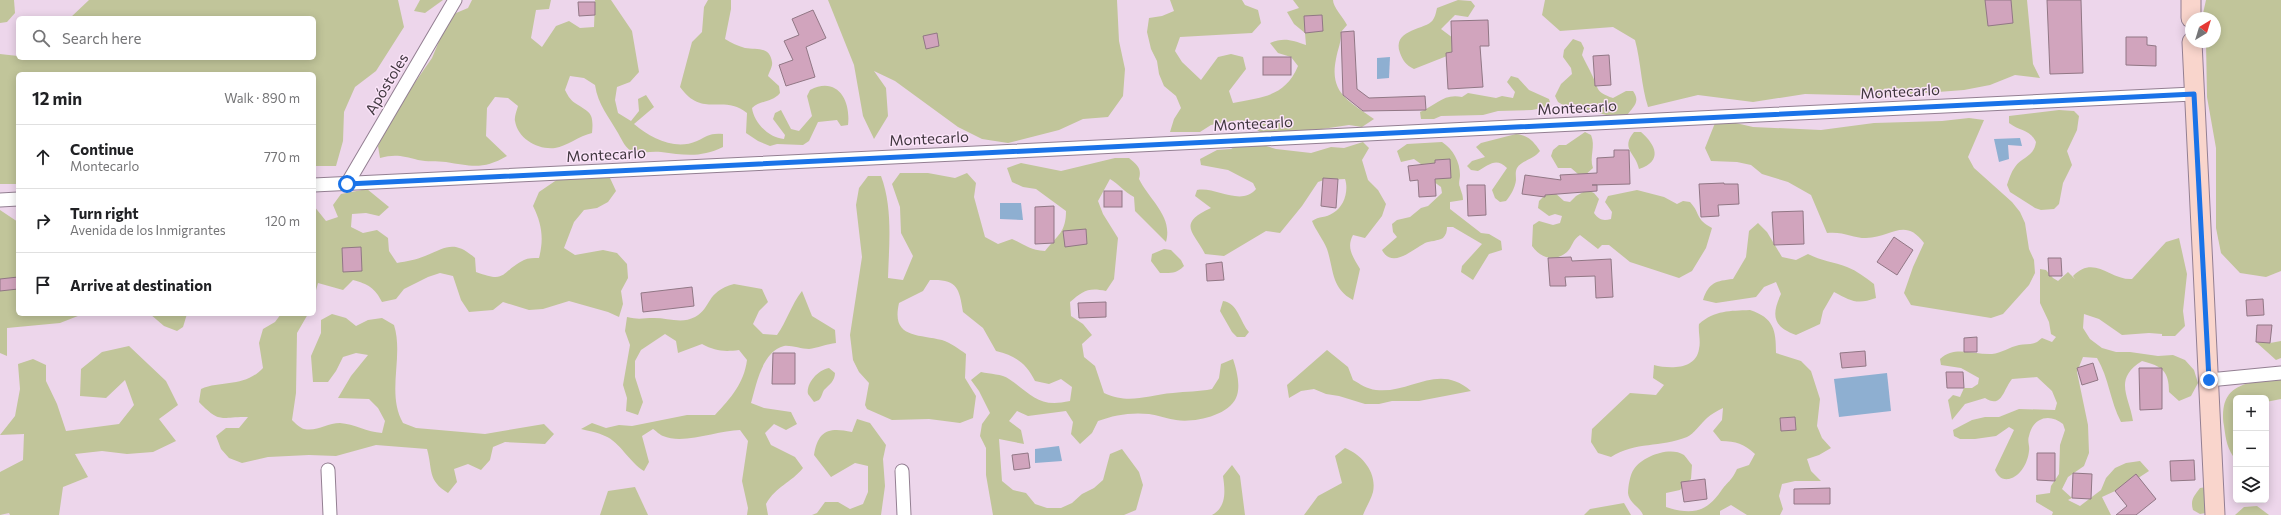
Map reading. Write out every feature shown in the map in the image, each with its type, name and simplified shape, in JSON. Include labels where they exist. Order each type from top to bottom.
[{"type":"main road","points":[[2191,0],[2191,12]]},
{"type":"main road","points":[[2192,48],[2216,515]]},
{"type":"street","name":"Apóstoles","points":[[347,184],[455,0]]},
{"type":"street","name":"Montecarlo","points":[[316,185],[2194,94]]},
{"type":"street","points":[[0,200],[16,199]]},
{"type":"street","points":[[2209,380],[2281,373]]},
{"type":"street","points":[[328,470],[330,515]]},
{"type":"street","points":[[902,472],[904,515]]},
{"type":"green space","points":[[0,0],[14,0],[15,13],[7,22],[0,23]]},
{"type":"green space","points":[[89,0],[398,0],[404,27],[376,71],[355,87],[344,112],[343,141],[336,166],[316,166],[316,72],[16,72],[16,184],[0,184],[0,54],[16,56],[16,60],[316,60],[316,16],[72,16]]},
{"type":"green space","points":[[420,0],[443,0],[425,13],[414,11]]},
{"type":"green space","points":[[472,0],[551,0],[549,9],[536,10],[531,38],[542,47],[556,26],[569,21],[580,28],[594,27],[595,0],[611,0],[632,31],[639,72],[630,82],[617,87],[615,100],[618,113],[631,121],[639,111],[638,99],[646,95],[654,107],[634,124],[648,134],[664,142],[680,145],[689,144],[712,134],[723,134],[723,147],[707,153],[692,155],[658,152],[633,153],[624,144],[604,110],[596,92],[595,85],[584,78],[570,76],[565,90],[575,103],[590,114],[592,121],[592,133],[555,148],[536,145],[524,138],[517,127],[515,116],[518,106],[508,98],[495,97],[487,108],[486,136],[507,156],[491,163],[477,166],[446,162],[421,161],[399,156],[380,158],[378,146],[395,111],[432,58],[447,22],[456,13],[468,8]]},
{"type":"green space","points":[[708,0],[731,0],[731,9],[725,39],[745,48],[765,51],[771,57],[772,65],[768,76],[779,86],[780,93],[773,98],[755,105],[752,108],[753,114],[763,129],[773,136],[784,139],[785,135],[773,119],[775,113],[781,110],[791,129],[799,131],[812,116],[807,96],[810,90],[820,86],[835,88],[840,93],[847,107],[848,125],[841,126],[837,120],[818,122],[809,141],[803,145],[777,144],[770,146],[758,141],[746,133],[747,113],[738,107],[730,105],[705,104],[697,102],[688,96],[680,87],[692,42],[702,32],[704,7]]},
{"type":"green space","points":[[828,0],[1117,0],[1119,41],[1125,69],[1123,96],[1108,117],[1083,119],[1059,130],[1008,143],[982,139],[958,127],[895,81],[874,71],[886,88],[888,116],[874,139],[863,116],[854,65]]},
{"type":"green space","points":[[1170,0],[1242,0],[1245,5],[1258,10],[1261,23],[1252,33],[1180,37],[1175,51],[1182,62],[1201,80],[1218,57],[1231,54],[1243,57],[1246,69],[1229,91],[1233,103],[1272,94],[1286,84],[1293,76],[1298,66],[1291,57],[1278,53],[1270,43],[1280,40],[1288,40],[1306,45],[1305,33],[1294,24],[1287,12],[1299,8],[1293,0],[1333,0],[1336,9],[1347,25],[1341,32],[1336,59],[1335,80],[1338,88],[1349,101],[1374,119],[1362,127],[1349,125],[1264,134],[1238,120],[1211,125],[1200,132],[1170,132],[1174,119],[1181,108],[1176,96],[1164,86],[1159,74],[1157,61],[1151,49],[1147,32],[1149,18],[1162,16],[1174,11]]},
{"type":"green space","points":[[1458,0],[1471,1],[1475,6],[1468,17],[1455,15],[1441,29],[1453,38],[1452,54],[1414,69],[1409,66],[1404,61],[1400,53],[1400,40],[1409,32],[1431,22],[1437,8]]},
{"type":"green space","points":[[1545,0],[2027,0],[2033,64],[2040,78],[2015,75],[1990,85],[1964,90],[1885,96],[1805,94],[1753,102],[1698,95],[1648,107],[1635,40],[1613,27],[1560,31],[1542,15]]},
{"type":"green space","points":[[2206,0],[2281,0],[2281,271],[2266,277],[2240,273],[2221,253],[2216,228],[2216,148],[2207,97],[2206,48],[2221,48],[2221,12],[2203,12]]},
{"type":"green space","points":[[1573,39],[1581,42],[1584,48],[1582,55],[1600,92],[1613,98],[1626,91],[1633,91],[1636,98],[1636,103],[1628,114],[1612,116],[1584,109],[1571,110],[1558,102],[1555,96],[1561,84],[1572,74],[1571,68],[1563,57],[1564,50]]},
{"type":"green space","points":[[1511,76],[1518,78],[1529,90],[1549,99],[1551,106],[1532,110],[1498,111],[1483,115],[1441,116],[1434,119],[1421,119],[1420,112],[1445,98],[1456,96],[1462,97],[1468,93],[1496,98],[1502,96],[1513,98],[1515,92],[1507,82]]},
{"type":"green space","points":[[2059,110],[2074,111],[2079,116],[2077,130],[2067,151],[2072,165],[2063,183],[2059,204],[2054,209],[2041,210],[2035,208],[2010,192],[2007,185],[2014,169],[2033,151],[2036,142],[2027,132],[2009,123],[2009,116]]},
{"type":"green space","points":[[1969,118],[1984,120],[1968,157],[1974,168],[2012,202],[2020,212],[2025,223],[2029,249],[2034,260],[2035,273],[2029,285],[2003,314],[1991,318],[1911,305],[1904,293],[1913,267],[1924,243],[1911,231],[1898,230],[1875,237],[1866,238],[1838,233],[1827,233],[1811,195],[1788,182],[1762,174],[1751,165],[1737,162],[1711,161],[1705,148],[1715,123],[1727,121],[1753,127],[1821,130],[1874,123],[1942,121]]},
{"type":"green space","points":[[1585,132],[1591,135],[1592,139],[1593,168],[1584,176],[1578,174],[1571,168],[1558,168],[1551,156],[1553,150],[1559,145],[1566,145]]},
{"type":"green space","points":[[1634,132],[1641,132],[1650,142],[1655,152],[1652,162],[1639,169],[1630,151],[1628,143]]},
{"type":"green space","points":[[1516,134],[1524,136],[1530,140],[1540,151],[1517,168],[1515,186],[1510,196],[1506,201],[1500,202],[1495,198],[1492,190],[1507,168],[1499,163],[1492,163],[1478,171],[1471,170],[1467,166],[1472,161],[1485,157],[1476,147],[1481,143]]},
{"type":"green space","points":[[1363,142],[1369,148],[1362,160],[1368,180],[1378,190],[1386,204],[1382,216],[1365,238],[1353,235],[1351,240],[1351,252],[1360,269],[1353,300],[1341,290],[1337,284],[1334,278],[1327,249],[1312,221],[1317,218],[1330,215],[1340,207],[1346,193],[1345,179],[1324,180],[1318,182],[1302,206],[1280,233],[1266,231],[1224,256],[1205,254],[1193,234],[1191,224],[1200,214],[1211,208],[1195,196],[1197,190],[1243,196],[1250,194],[1256,189],[1253,183],[1228,170],[1201,165],[1200,159],[1217,150],[1231,149],[1236,146],[1263,145],[1276,149],[1311,153],[1331,147],[1344,148]]},
{"type":"green space","points":[[1442,142],[1453,152],[1460,170],[1459,184],[1463,200],[1450,202],[1450,209],[1481,233],[1489,234],[1501,241],[1502,250],[1489,254],[1473,280],[1461,272],[1462,266],[1482,244],[1453,227],[1447,227],[1443,238],[1425,243],[1397,258],[1391,258],[1382,250],[1397,237],[1393,232],[1392,224],[1397,220],[1410,217],[1421,208],[1428,206],[1442,193],[1441,187],[1430,179],[1425,167],[1414,159],[1401,162],[1397,151],[1407,144]]},
{"type":"green space","points":[[1115,158],[1129,158],[1138,167],[1140,172],[1139,179],[1159,209],[1166,224],[1166,242],[1135,211],[1134,197],[1110,179],[1098,201],[1103,214],[1118,238],[1114,279],[1106,291],[1095,289],[1086,291],[1070,302],[1071,316],[1083,324],[1092,335],[1082,344],[1084,357],[1095,366],[1104,393],[1113,397],[1130,399],[1212,389],[1219,378],[1221,364],[1233,359],[1238,384],[1236,398],[1232,404],[1218,414],[1200,419],[1183,421],[1136,413],[1123,414],[1104,419],[1098,421],[1092,433],[1080,444],[1071,434],[1073,422],[1066,411],[1028,416],[1017,411],[1009,421],[1021,430],[1024,444],[999,439],[1002,481],[1013,490],[1026,493],[1035,504],[1047,508],[1061,508],[1072,503],[1082,494],[1094,488],[1103,480],[1110,454],[1122,449],[1139,472],[1143,485],[1136,510],[1124,515],[993,515],[986,475],[986,448],[980,436],[982,424],[990,413],[979,391],[971,380],[981,372],[1003,376],[1036,399],[1050,403],[1070,401],[1072,387],[1061,379],[1049,384],[1035,381],[1028,369],[1020,361],[1009,355],[996,351],[983,328],[963,312],[960,296],[955,286],[946,281],[930,280],[923,291],[899,303],[899,323],[902,329],[908,332],[915,335],[942,340],[952,344],[966,354],[965,378],[976,396],[973,418],[960,423],[929,419],[892,420],[867,409],[865,405],[869,383],[859,372],[853,360],[850,335],[862,257],[856,205],[859,188],[868,176],[881,176],[885,188],[889,214],[888,278],[903,280],[913,256],[901,233],[900,207],[892,184],[900,173],[928,173],[955,178],[967,173],[976,183],[974,197],[985,237],[998,244],[1012,239],[1031,248],[1045,251],[1063,229],[1066,211],[1036,189],[1023,187],[1012,182],[1007,168],[1021,163],[1061,171]]},
{"type":"green space","points":[[601,167],[610,178],[616,191],[608,202],[597,208],[584,210],[574,222],[564,248],[575,255],[603,250],[617,253],[627,264],[628,278],[621,291],[623,304],[619,317],[608,312],[569,301],[543,309],[529,310],[503,302],[493,310],[469,312],[461,300],[453,276],[440,273],[428,277],[404,289],[396,299],[382,302],[374,290],[363,283],[353,280],[343,290],[318,283],[316,290],[316,208],[326,221],[338,217],[333,205],[341,194],[367,189],[389,207],[379,216],[366,213],[352,214],[351,227],[363,233],[377,230],[388,238],[389,251],[397,263],[418,258],[445,248],[456,247],[468,252],[475,258],[476,272],[499,277],[524,260],[529,258],[539,258],[542,238],[540,225],[533,206],[539,192],[561,177]]},
{"type":"green space","points":[[1587,190],[1594,193],[1599,199],[1594,213],[1599,219],[1603,220],[1611,219],[1612,212],[1605,202],[1608,196],[1637,190],[1664,197],[1677,204],[1683,201],[1690,202],[1700,219],[1712,228],[1706,248],[1692,271],[1679,278],[1630,262],[1609,245],[1602,245],[1598,249],[1580,235],[1575,239],[1567,252],[1562,255],[1548,258],[1539,254],[1532,246],[1533,225],[1539,221],[1553,225],[1560,223],[1562,216],[1555,214],[1549,216],[1538,208],[1539,201],[1546,194],[1554,192],[1564,201],[1570,202],[1576,196]]},
{"type":"green space","points":[[0,210],[16,221],[16,316],[78,316],[60,323],[7,328],[7,356],[0,353]]},
{"type":"green space","points":[[1758,223],[1767,232],[1782,257],[1796,260],[1808,254],[1842,265],[1861,274],[1874,284],[1876,298],[1859,302],[1845,298],[1834,292],[1823,311],[1820,324],[1796,335],[1783,328],[1776,319],[1776,308],[1781,294],[1776,282],[1764,287],[1756,297],[1716,303],[1703,300],[1705,294],[1711,286],[1718,282],[1733,279],[1746,257],[1749,231]]},
{"type":"green space","points":[[2179,238],[2187,274],[2183,311],[2185,326],[2175,336],[2162,336],[2162,334],[2149,333],[2122,335],[2099,319],[2084,314],[2083,328],[2090,339],[2102,348],[2116,352],[2130,352],[2158,356],[2173,355],[2185,360],[2194,370],[2198,383],[2191,396],[2179,401],[2169,392],[2168,379],[2163,370],[2155,365],[2142,361],[2133,368],[2125,381],[2126,396],[2133,421],[2121,422],[2114,406],[2104,373],[2097,358],[2083,357],[2077,372],[2088,425],[2089,453],[2084,466],[2068,477],[2062,489],[2072,498],[2068,500],[2080,506],[2101,490],[2106,478],[2115,468],[2126,463],[2140,461],[2149,471],[2126,486],[2102,497],[2111,515],[2052,515],[2053,512],[2036,502],[2036,495],[2050,493],[2051,486],[2059,474],[2060,445],[2065,430],[2063,424],[2048,418],[2038,421],[2034,425],[2028,438],[2029,451],[2027,460],[2020,472],[2009,479],[2000,477],[1995,470],[2014,430],[2009,427],[1996,436],[1975,439],[1960,439],[1954,436],[1953,430],[1972,420],[1985,417],[1999,417],[2019,409],[2055,410],[2057,403],[2052,391],[2037,377],[2012,379],[1999,400],[1991,401],[1985,398],[1965,404],[1952,420],[1948,400],[1953,395],[1960,397],[1964,388],[1972,388],[1978,384],[1979,378],[1961,368],[1941,365],[1940,359],[1952,352],[1992,354],[2019,345],[2035,343],[2042,338],[2052,342],[2056,337],[2051,334],[2049,322],[2040,303],[2040,269],[2046,270],[2058,281],[2068,272],[2075,279],[2073,276],[2088,267],[2102,270],[2116,276],[2132,279],[2166,242]]},
{"type":"green space","points":[[1164,249],[1171,250],[1181,260],[1184,266],[1181,269],[1176,272],[1160,273],[1151,261],[1152,254]]},
{"type":"green space","points":[[734,284],[762,289],[768,302],[759,311],[753,324],[763,334],[777,335],[802,291],[812,316],[835,330],[836,343],[809,349],[784,346],[776,349],[770,355],[761,370],[751,403],[764,408],[791,412],[797,424],[786,430],[774,424],[765,433],[771,445],[795,457],[803,468],[770,498],[766,504],[768,515],[747,515],[748,508],[742,481],[748,441],[740,430],[681,439],[663,436],[653,429],[642,436],[649,462],[644,471],[610,439],[581,429],[592,423],[606,428],[619,425],[632,426],[687,415],[715,415],[736,390],[743,376],[747,360],[739,350],[720,350],[702,344],[678,353],[676,341],[665,334],[641,350],[635,361],[635,377],[643,402],[638,415],[626,411],[627,398],[623,385],[630,345],[625,331],[627,317],[638,319],[690,319],[695,317],[704,309],[718,291]]},
{"type":"green space","points":[[1223,301],[1228,302],[1235,309],[1249,332],[1245,337],[1237,337],[1232,332],[1220,311]]},
{"type":"green space","points":[[1750,310],[1758,313],[1769,321],[1774,331],[1776,353],[1801,361],[1811,371],[1820,399],[1817,426],[1822,438],[1831,448],[1819,455],[1807,459],[1811,471],[1821,481],[1795,481],[1782,484],[1779,496],[1783,509],[1780,515],[1747,515],[1731,505],[1720,511],[1720,515],[1643,515],[1630,500],[1628,487],[1630,477],[1634,469],[1638,464],[1650,456],[1664,452],[1678,452],[1684,455],[1692,465],[1691,479],[1680,490],[1666,493],[1666,507],[1675,510],[1690,511],[1704,508],[1710,504],[1731,479],[1737,469],[1749,465],[1755,454],[1740,444],[1721,441],[1713,431],[1722,420],[1723,408],[1705,420],[1687,437],[1667,443],[1630,449],[1611,457],[1598,453],[1591,442],[1592,429],[1630,393],[1656,395],[1664,385],[1653,378],[1654,365],[1674,367],[1693,361],[1697,356],[1700,346],[1699,324],[1705,319],[1723,312]]},
{"type":"green space","points":[[332,314],[346,318],[356,326],[368,320],[382,318],[394,325],[397,337],[395,387],[396,400],[398,411],[403,423],[416,428],[485,434],[544,424],[554,434],[545,444],[505,442],[493,447],[490,460],[481,470],[468,464],[454,469],[457,482],[448,493],[437,484],[434,479],[427,449],[376,445],[336,456],[309,455],[268,457],[242,463],[229,458],[221,449],[216,436],[226,428],[239,428],[248,417],[217,417],[199,402],[201,389],[209,386],[241,381],[256,374],[263,368],[259,343],[263,329],[275,322],[280,316],[307,316],[297,333],[296,393],[292,420],[302,428],[309,430],[340,423],[382,433],[385,421],[378,408],[369,399],[338,398],[351,376],[368,355],[356,353],[343,357],[336,371],[328,382],[313,382],[311,356],[321,333],[321,320]]},
{"type":"green space","points":[[152,316],[186,316],[183,327],[177,331],[164,326]]},
{"type":"green space","points":[[2281,341],[2281,358],[2276,360],[2256,342],[2270,343]]},
{"type":"green space","points":[[129,346],[166,381],[178,405],[159,419],[176,441],[153,452],[127,454],[102,451],[75,454],[88,477],[63,487],[59,515],[10,515],[9,513],[0,515],[0,472],[23,460],[24,434],[0,435],[15,416],[20,389],[18,364],[33,359],[46,365],[46,381],[57,404],[66,431],[119,424],[134,405],[125,380],[106,398],[80,396],[81,369],[102,352]]},
{"type":"green space","points":[[1327,350],[1348,367],[1353,380],[1370,389],[1389,390],[1424,381],[1447,379],[1459,383],[1471,391],[1419,401],[1392,401],[1379,404],[1365,404],[1339,396],[1326,394],[1314,389],[1301,391],[1289,398],[1287,385]]},
{"type":"green space","points":[[829,368],[835,373],[834,378],[824,390],[820,399],[814,402],[808,394],[811,381],[821,371]]},
{"type":"green space","points":[[2281,379],[2281,399],[2269,401],[2269,395],[2233,395],[2233,456],[2225,436],[2223,412],[2226,401],[2230,393],[2238,388],[2246,384]]},
{"type":"green space","points":[[857,419],[870,423],[886,445],[883,459],[885,486],[881,515],[812,515],[817,513],[825,502],[838,502],[850,509],[863,504],[868,492],[868,466],[855,463],[831,477],[814,455],[818,440],[822,435],[831,430],[852,432]]},
{"type":"green space","points":[[1345,448],[1357,455],[1367,465],[1373,478],[1373,492],[1363,515],[1304,515],[1318,496],[1342,483],[1335,456]]},
{"type":"green space","points":[[1232,465],[1240,476],[1245,515],[1212,515],[1217,512],[1223,503],[1223,476]]},
{"type":"green space","points":[[635,487],[648,515],[600,515],[608,491]]},
{"type":"green space","points":[[2207,487],[2206,513],[2200,514],[2193,510],[2192,501],[2200,488]]},
{"type":"green space","points":[[1624,503],[1631,515],[1584,515],[1590,509]]},
{"type":"green space","points":[[2257,506],[2269,515],[2235,515],[2244,507]]},
{"type":"water","points":[[1390,57],[1389,78],[1377,79],[1377,58]]},
{"type":"water","points":[[2020,138],[2022,146],[2008,145],[2009,159],[1999,162],[1994,139]]},
{"type":"water","points":[[1000,203],[1021,203],[1023,220],[1000,219]]},
{"type":"water","points":[[1887,373],[1891,411],[1839,417],[1834,379]]},
{"type":"water","points":[[1059,446],[1062,461],[1035,463],[1035,449]]},
{"type":"building","points":[[1985,0],[2011,0],[2013,23],[1988,26]]},
{"type":"building","points":[[2047,0],[2081,0],[2083,73],[2050,74]]},
{"type":"building","points":[[578,2],[595,2],[595,15],[579,16]]},
{"type":"building","points":[[813,10],[826,38],[806,47],[815,77],[786,86],[779,65],[793,60],[784,41],[799,35],[792,19]]},
{"type":"building","points":[[1322,15],[1323,31],[1305,33],[1304,16]]},
{"type":"building","points":[[1488,20],[1489,46],[1480,46],[1483,87],[1448,89],[1446,53],[1452,52],[1451,21]]},
{"type":"building","points":[[1354,31],[1357,89],[1369,98],[1425,96],[1426,110],[1363,111],[1343,95],[1341,32]]},
{"type":"building","points":[[937,33],[939,46],[926,49],[923,36]]},
{"type":"building","points":[[2126,37],[2147,37],[2147,45],[2156,46],[2156,66],[2126,65]]},
{"type":"building","points":[[1609,55],[1611,85],[1595,86],[1593,56]]},
{"type":"building","points":[[1263,57],[1291,57],[1291,75],[1263,75]]},
{"type":"building","points":[[1614,150],[1629,150],[1630,184],[1592,185],[1597,185],[1597,191],[1545,195],[1545,197],[1522,194],[1525,175],[1561,180],[1560,175],[1597,173],[1597,158],[1614,157]]},
{"type":"building","points":[[1450,159],[1451,178],[1435,179],[1436,196],[1419,197],[1418,180],[1410,181],[1408,166],[1435,163],[1435,160]]},
{"type":"building","points":[[1323,178],[1338,179],[1336,208],[1321,206]]},
{"type":"building","points":[[1699,184],[1738,184],[1739,204],[1718,205],[1719,216],[1701,217]]},
{"type":"building","points":[[1467,185],[1485,185],[1486,215],[1468,216]]},
{"type":"building","points":[[1104,191],[1122,191],[1122,207],[1104,207]]},
{"type":"building","points":[[1054,206],[1054,243],[1035,244],[1035,207]]},
{"type":"building","points":[[1803,211],[1804,244],[1774,245],[1772,212]]},
{"type":"building","points":[[1086,229],[1087,244],[1065,247],[1063,231]]},
{"type":"building","points":[[1894,237],[1913,250],[1897,275],[1877,262]]},
{"type":"building","points":[[361,247],[362,271],[343,272],[342,248]]},
{"type":"building","points":[[1571,257],[1572,261],[1611,259],[1613,297],[1596,298],[1595,276],[1565,277],[1566,286],[1550,286],[1548,258]]},
{"type":"building","points":[[2048,258],[2061,258],[2062,276],[2049,276]]},
{"type":"building","points":[[1222,262],[1224,280],[1207,281],[1206,264]]},
{"type":"building","points":[[16,277],[16,289],[0,291],[0,279]]},
{"type":"building","points":[[692,287],[694,306],[643,312],[641,293]]},
{"type":"building","points":[[2263,299],[2264,315],[2247,316],[2246,300]]},
{"type":"building","points":[[1106,302],[1106,317],[1079,318],[1078,303]]},
{"type":"building","points":[[2257,325],[2272,325],[2270,343],[2256,342]]},
{"type":"building","points":[[1977,337],[1977,352],[1964,352],[1964,338]]},
{"type":"building","points":[[1865,351],[1866,366],[1842,368],[1840,353]]},
{"type":"building","points":[[773,353],[795,353],[795,384],[772,384]]},
{"type":"building","points":[[2093,363],[2098,380],[2082,385],[2077,368]]},
{"type":"building","points":[[2139,368],[2162,368],[2162,409],[2140,410]]},
{"type":"building","points":[[1946,372],[1963,372],[1964,388],[1947,388]]},
{"type":"building","points":[[1795,417],[1796,430],[1781,431],[1780,418]]},
{"type":"building","points":[[1028,453],[1030,468],[1014,470],[1012,455]]},
{"type":"building","points":[[2037,453],[2055,453],[2055,481],[2037,480]]},
{"type":"building","points":[[2194,460],[2195,480],[2171,481],[2170,461]]},
{"type":"building","points":[[2073,473],[2092,474],[2091,499],[2072,498]]},
{"type":"building","points":[[2136,474],[2156,499],[2136,515],[2116,515],[2127,506],[2115,491]]},
{"type":"building","points":[[1705,479],[1707,499],[1684,502],[1681,482]]},
{"type":"building","points":[[1830,488],[1830,504],[1794,504],[1794,489]]},
{"type":"route","points":[[347,184],[2194,94],[2209,380]]}]
